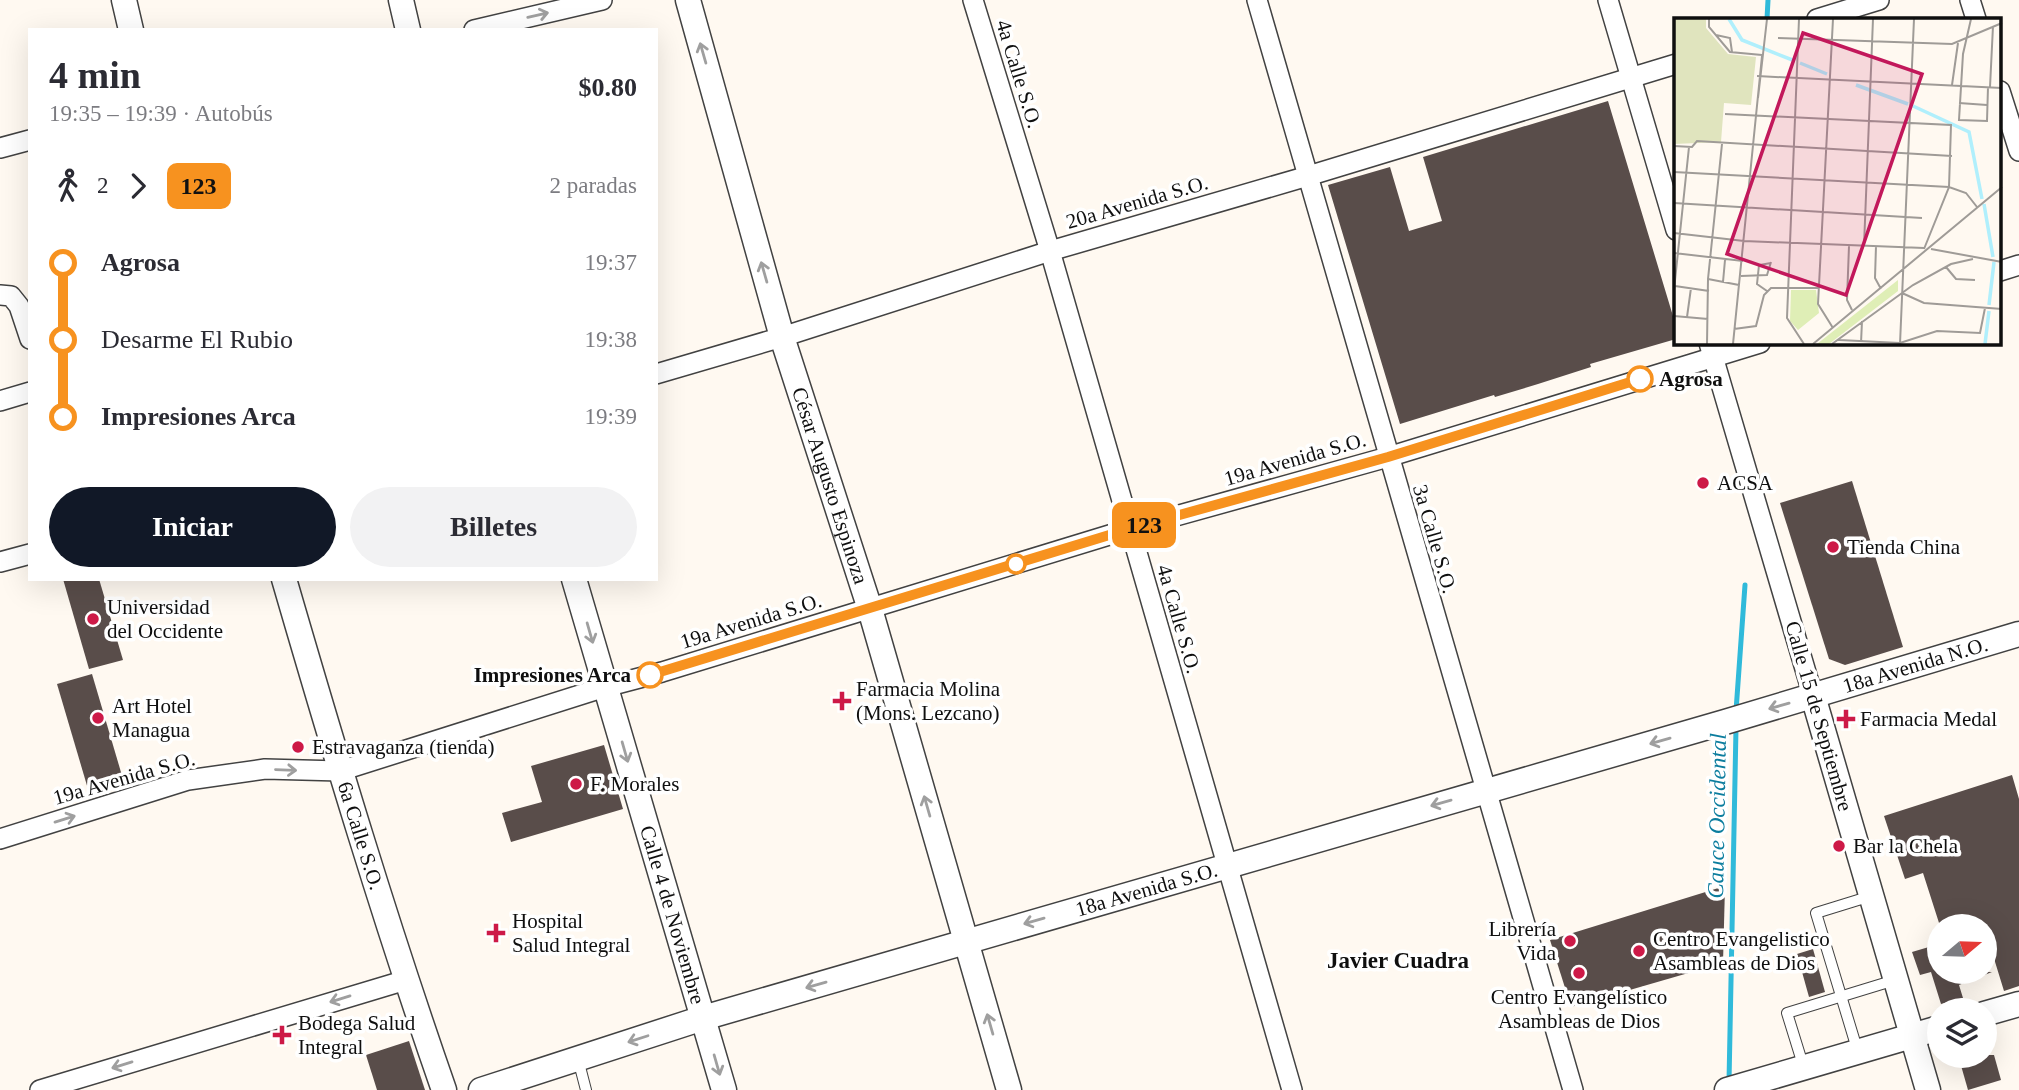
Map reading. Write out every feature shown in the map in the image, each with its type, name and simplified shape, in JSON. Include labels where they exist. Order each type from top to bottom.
[{"type":"street","points":[[124,0],[131,28]]},
{"type":"street","points":[[401,0],[408,28]]},
{"type":"street","points":[[483,28],[602,0]]},
{"type":"street","name":"César Augusto Espinoza","points":[[688,0],[782,337],[870,609],[1009,1090]]},
{"type":"street","name":"4a Calle S.O.","points":[[973,0],[1050,251],[1292,1090]]},
{"type":"street","name":"3a Calle S.O.","points":[[1257,0],[1573,1090]]},
{"type":"street","points":[[1608,0],[1674,223]]},
{"type":"street","points":[[1821,18],[1879,0]]},
{"type":"street","points":[[1970,0],[1976,18]]},
{"type":"street","name":"20a Avenida S.O.","points":[[658,373],[782,337],[1050,251],[1674,65]]},
{"type":"street","points":[[2002,97],[2019,151]]},
{"type":"street","points":[[0,148],[28,141]]},
{"type":"street","points":[[2002,270],[2019,265]]},
{"type":"street","points":[[0,295],[11,296],[19,306],[28,333]]},
{"type":"street","name":"19a Avenida S.O.","points":[[0,839],[188,780],[265,769],[340,772],[605,687],[1129,529],[1388,457],[1711,350],[1746,345]]},
{"type":"street","name":"Calle 15 de Septiembre","points":[[1711,350],[1928,1090]]},
{"type":"street","points":[[0,401],[28,393]]},
{"type":"street","points":[[0,562],[28,555]]},
{"type":"street","name":"6a Calle S.O.","points":[[285,581],[340,772],[443,1090]]},
{"type":"street","name":"Calle 4 de Noviembre","points":[[575,581],[724,1090]]},
{"type":"street","name":"18a Avenida N.O.","points":[[1813,696],[2019,634]]},
{"type":"street","name":"18a Avenida S.O.","points":[[481,1090],[703,1018],[1813,696]]},
{"type":"street","points":[[40,1090],[406,980]]},
{"type":"street","points":[[1997,1010],[2019,1004]]},
{"type":"street","points":[[1732,1088],[1927,1032]]},
{"type":"lane","points":[[1858,1052],[1816,913],[1871,896]]},
{"type":"lane","points":[[1804,1069],[1787,1013],[1896,979]]},
{"type":"lane","points":[[577,1059],[586,1090]]},
{"type":"building","points":[[1608,101],[1674,319],[1674,340],[1590,364],[1591,367],[1538,384],[1400,424],[1328,185],[1390,167],[1409,231],[1442,221],[1423,157]]},
{"type":"building","name":"Tienda China","points":[[1852,481],[1903,647],[1845,665],[1829,659],[1780,503]]},
{"type":"building","name":"Universidad del Occidente","points":[[64,581],[100,581],[123,660],[89,669]]},
{"type":"building","name":"Art Hotel Managua","points":[[92,674],[123,779],[88,789],[57,684]]},
{"type":"building","name":"F. Morales","points":[[604,745],[623,809],[511,842],[502,813],[542,802],[531,766]]},
{"type":"building","points":[[2012,775],[2019,799],[2019,986],[2004,991],[1997,968],[1997,914],[1936,914],[1923,873],[1905,879],[1884,816]]},
{"type":"building","name":"Centro Evangelistico Asambleas de Dios","points":[[1725,886],[1723,963],[1571,1007],[1550,940]]},
{"type":"building","points":[[1927,948],[1927,973],[1920,975],[1912,952]]},
{"type":"building","points":[[1813,949],[1825,992],[1809,997],[1797,954]]},
{"type":"building","points":[[1935,984],[1962,984],[1959,985],[1963,998],[1939,998]]},
{"type":"building","points":[[409,1041],[425,1090],[377,1090],[366,1055]]},
{"type":"building","points":[[1997,1066],[2001,1080],[1968,1090],[1962,1068],[1997,1068]]},
{"type":"waterway","name":"Cauce Occidental","points":[[1767,18],[1768,0]]},
{"type":"waterway","name":"Cauce Occidental","points":[[1736,711],[1745,585]]},
{"type":"waterway","name":"Cauce Occidental","points":[[1729,1082],[1736,728]]},
{"type":"bus line","name":"123","points":[[650,675],[1129,529],[1388,457],[1640,379]]},
{"type":"place","name":"Agrosa","points":[[1640,379]]},
{"type":"place","name":"ACSA","points":[[1703,483]]},
{"type":"place","name":"Tienda China","points":[[1833,547]]},
{"type":"place","name":"Universidad del Occidente","points":[[93,619]]},
{"type":"place","name":"Impresiones Arca","points":[[650,675]]},
{"type":"place","name":"Farmacia Molina (Mons. Lezcano)","points":[[842,701]]},
{"type":"place","name":"Art Hotel Managua","points":[[98,718]]},
{"type":"place","name":"Farmacia Medal","points":[[1846,719]]},
{"type":"place","name":"Estravaganza (tienda)","points":[[298,747]]},
{"type":"place","name":"F. Morales","points":[[576,784]]},
{"type":"place","name":"Bar la Chela","points":[[1839,846]]},
{"type":"place","name":"Hospital Salud Integral","points":[[496,933]]},
{"type":"place","name":"Librería Vida","points":[[1570,941]]},
{"type":"place","name":"Centro Evangelistico Asambleas de Dios","points":[[1639,951]]},
{"type":"place","name":"Centro Evangelístico Asambleas de Dios","points":[[1579,973]]},
{"type":"place","name":"Bodega Salud Integral","points":[[282,1035]]},
{"type":"district","name":"Javier Cuadra","points":[[1398,960]]}]
